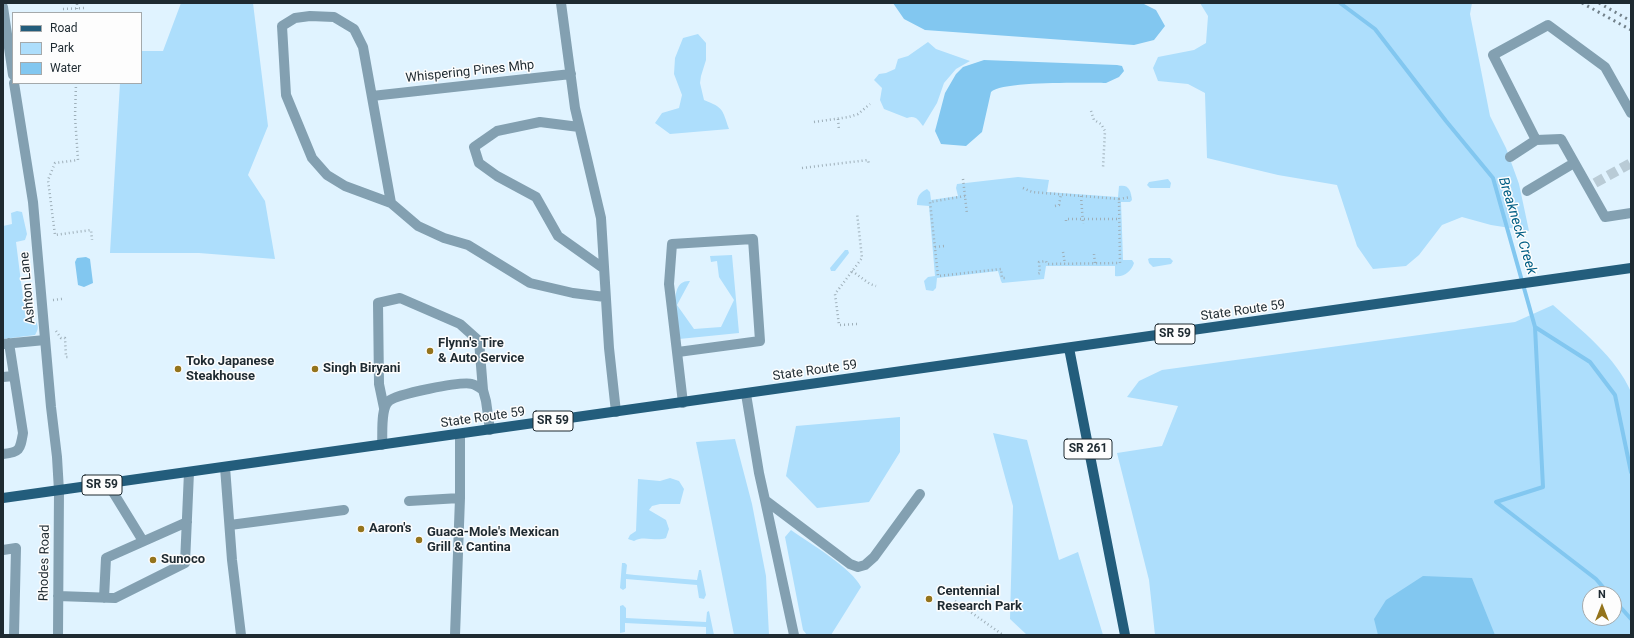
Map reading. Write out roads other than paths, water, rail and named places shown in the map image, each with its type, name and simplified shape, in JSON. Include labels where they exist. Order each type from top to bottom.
[{"type":"main road","name":"State Route 59","points":[[3,498],[1486,290],[1631,268]]},
{"type":"main road","name":"SR 261","points":[[1069,348],[1125,635]]},
{"type":"street","points":[[561,3],[579,127],[601,218],[605,298],[616,412]]},
{"type":"street","points":[[3,7],[12,68]]},
{"type":"street","points":[[390,203],[363,47],[354,29],[334,17],[310,16],[294,18],[282,26],[286,94],[312,158],[327,175],[345,186],[390,203],[418,226],[444,238],[468,245],[530,283],[573,293],[605,298]]},
{"type":"street","points":[[1536,140],[1493,55],[1548,25],[1605,67],[1631,113]]},
{"type":"street","name":"Whispering Pines Mhp","points":[[372,96],[571,74]]},
{"type":"street","name":"Ashton Lane","points":[[14,84],[33,202],[59,491]]},
{"type":"street","points":[[579,127],[540,122],[497,131],[474,147],[479,164],[497,176],[536,197],[558,236],[603,268]]},
{"type":"street","points":[[1510,157],[1536,140],[1561,139],[1574,163],[1591,184],[1605,217],[1631,213]]},
{"type":"street","points":[[1527,191],[1574,163]]},
{"type":"street","points":[[678,352],[760,342],[753,239],[672,244],[669,284],[683,403]]},
{"type":"street","points":[[382,445],[384,408],[379,384],[378,303],[400,298],[460,324],[479,341],[483,390],[490,430]]},
{"type":"street","points":[[3,454],[16,452],[21,447],[23,433],[14,376],[6,344],[46,340]]},
{"type":"street","points":[[3,378],[14,376]]},
{"type":"street","points":[[384,408],[389,400],[401,395],[445,386],[472,384],[483,390]]},
{"type":"street","points":[[746,394],[759,473],[794,635]]},
{"type":"street","points":[[455,635],[460,498],[460,434]]},
{"type":"street","points":[[225,467],[241,635]]},
{"type":"street","points":[[58,596],[115,598],[185,563],[189,472]]},
{"type":"street","points":[[108,484],[144,541]]},
{"type":"street","name":"Rhodes Road","points":[[58,635],[59,491]]},
{"type":"street","points":[[765,500],[850,564],[858,567],[866,565],[874,557],[920,494]]},
{"type":"street","points":[[409,501],[460,498]]},
{"type":"street","points":[[230,525],[344,510]]},
{"type":"street","points":[[104,598],[106,558],[187,522]]},
{"type":"street","points":[[3,550],[16,548],[14,635]]},
{"type":"water","points":[[893,3],[1142,3],[1156,10],[1165,26],[1154,40],[1134,45],[925,30],[904,19]]},
{"type":"water","points":[[984,60],[1117,65],[1122,66],[1124,71],[1119,77],[1106,83],[1045,83],[998,88],[991,92],[982,132],[966,146],[941,144],[935,131],[945,93],[956,74],[963,67]]},
{"type":"water","points":[[86,257],[90,259],[93,283],[84,287],[78,285],[75,262],[77,258]]},
{"type":"water","points":[[1423,576],[1472,578],[1495,635],[1378,635],[1374,619],[1386,600]]},
{"type":"waterway","name":"Breakneck Creek","points":[[1340,3],[1375,29],[1446,121],[1493,178],[1535,327],[1543,487],[1496,502],[1596,579],[1602,586]]},
{"type":"waterway","name":"Breakneck Creek","points":[[1535,327],[1590,362],[1615,395],[1631,472]]},
{"type":"waterway","points":[[1622,609],[1631,619]]},
{"type":"tunnel","points":[[1595,183],[1631,163]]},
{"type":"railway","points":[[1582,3],[1631,30]]},
{"type":"railway","points":[[1599,3],[1631,21]]},
{"type":"place","name":"Flynn's Tire & Auto Service","points":[[430,351]]},
{"type":"place","name":"Toko Japanese Steakhouse","points":[[178,369]]},
{"type":"place","name":"Singh Biryani","points":[[315,369]]},
{"type":"place","name":"Aaron's","points":[[361,529]]},
{"type":"place","name":"Guaca-Mole's Mexican Grill & Cantina","points":[[419,540]]},
{"type":"place","name":"Sunoco","points":[[153,560]]},
{"type":"place","name":"Centennial Research Park","points":[[929,599]]}]
